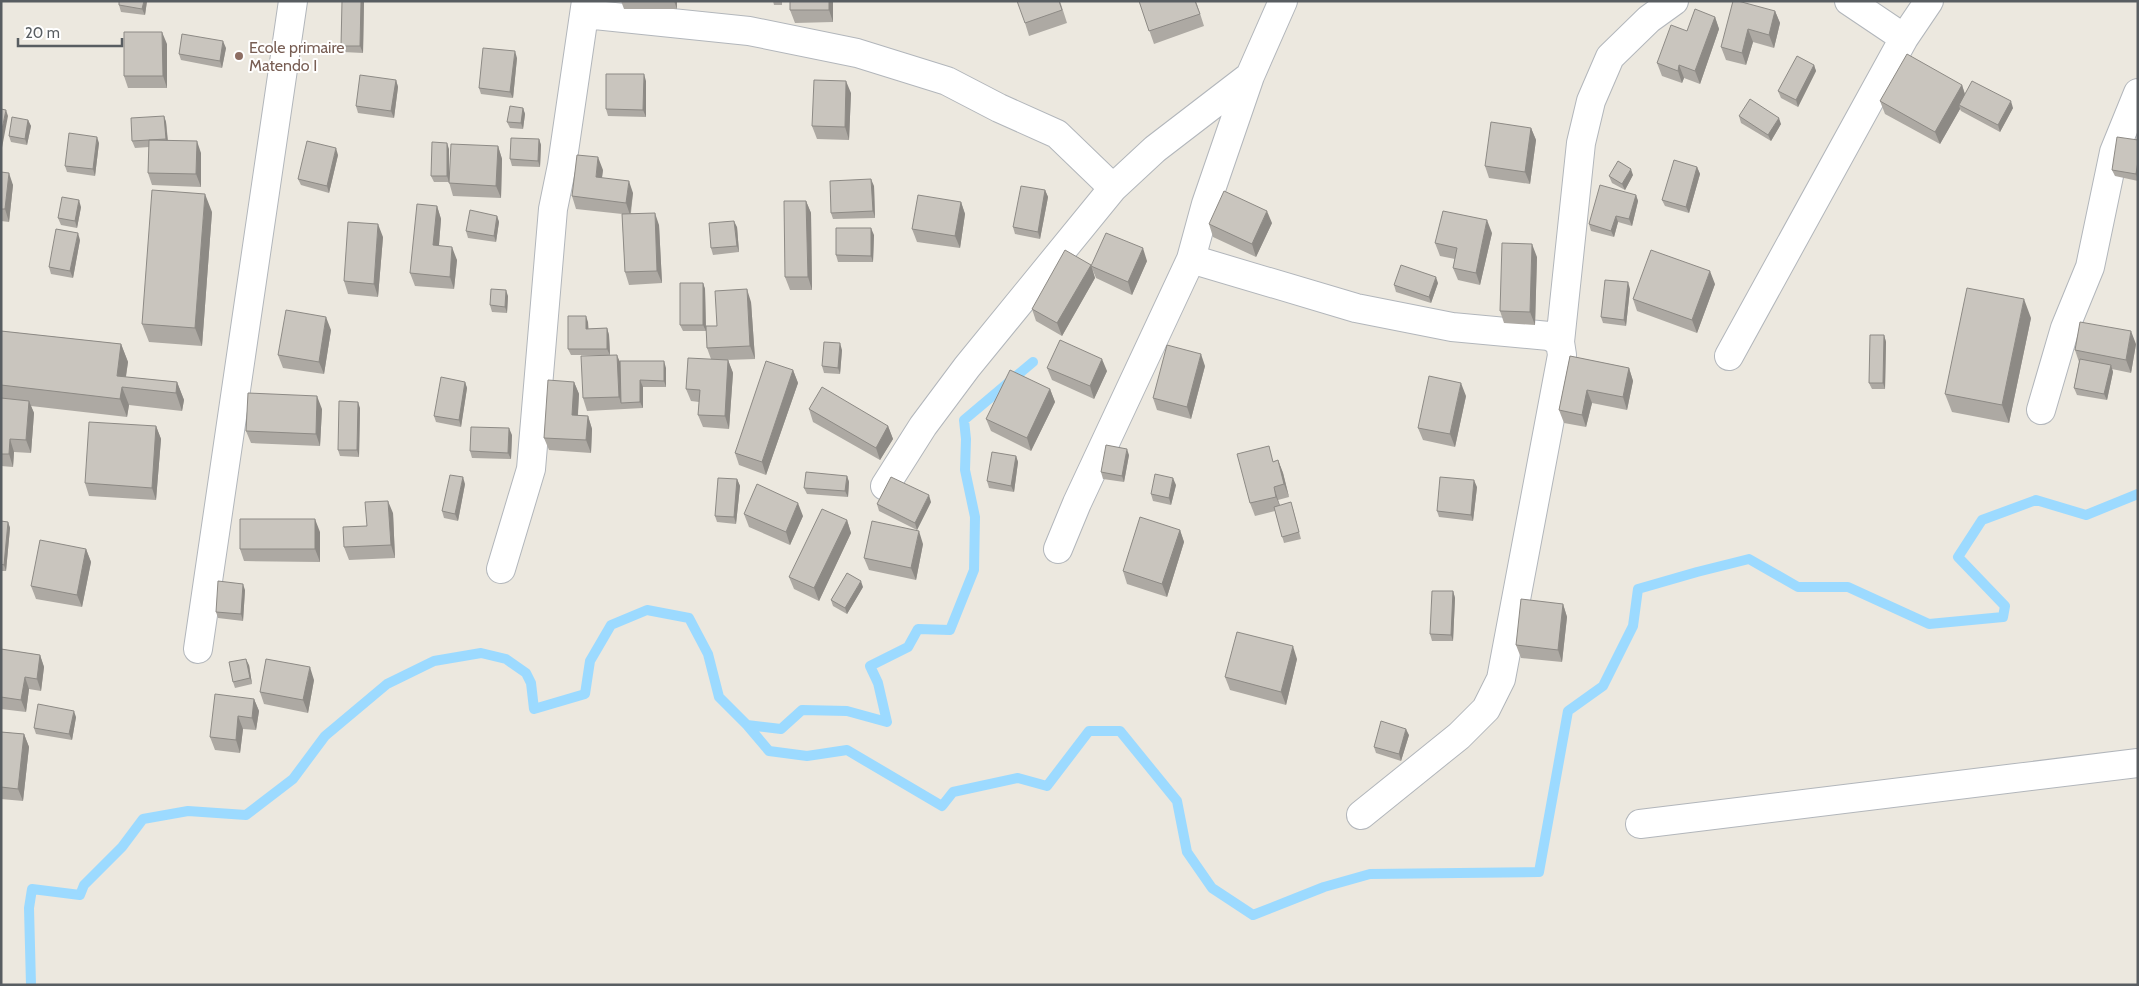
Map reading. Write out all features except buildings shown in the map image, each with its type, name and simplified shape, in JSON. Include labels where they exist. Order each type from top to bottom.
[{"type":"street","points":[[198,649],[293,1]]},
{"type":"street","points":[[1058,550],[1077,503],[1191,259],[1206,204],[1250,76],[1283,1]]},
{"type":"street","points":[[1361,815],[1466,730],[1486,709],[1501,679],[1562,354],[1560,342],[1580,143],[1591,101],[1610,57],[1649,18],[1674,1]]},
{"type":"street","points":[[1849,1],[1904,38]]},
{"type":"street","points":[[1729,356],[1904,38],[1929,1]]},
{"type":"street","points":[[501,569],[531,469],[553,209],[562,165],[585,8],[749,32],[858,53],[947,81],[999,108],[1057,134],[1113,188]]},
{"type":"street","points":[[886,486],[923,426],[967,367],[1113,188],[1155,149],[1250,76]]},
{"type":"street","points":[[2041,410],[2065,328],[2090,267],[2114,152],[2138,93]]},
{"type":"street","points":[[1191,259],[1356,308],[1452,327],[1549,336],[1560,342]]},
{"type":"street","points":[[1640,824],[2138,763]]},
{"type":"waterway","points":[[31,985],[29,908],[32,889],[80,895],[84,885],[122,847],[143,819],[188,811],[246,815],[293,779],[325,736],[387,684],[434,661],[481,653],[506,659],[526,673],[531,683],[534,709],[585,694],[590,661],[611,625],[647,610],[689,618],[708,654],[719,697],[747,725],[781,729],[802,710],[847,711],[887,722],[878,683],[870,666],[908,647],[918,629],[950,630],[974,570],[975,517],[965,470],[966,439],[964,420],[1033,362]]},
{"type":"waterway","points":[[747,725],[769,751],[807,756],[847,750],[942,806],[953,792],[1018,778],[1047,786],[1089,731],[1120,731],[1177,801],[1187,852],[1212,888],[1253,915],[1324,887],[1370,874],[1539,872],[1568,711],[1603,686],[1633,626],[1638,589],[1749,559],[1798,587],[1848,587],[1929,624],[2003,617],[2005,606],[1958,557],[1982,520],[2036,500],[2086,515],[2138,494]]},
{"type":"place","name":"Ecole primaire Matendo I","points":[[239,56]]}]
